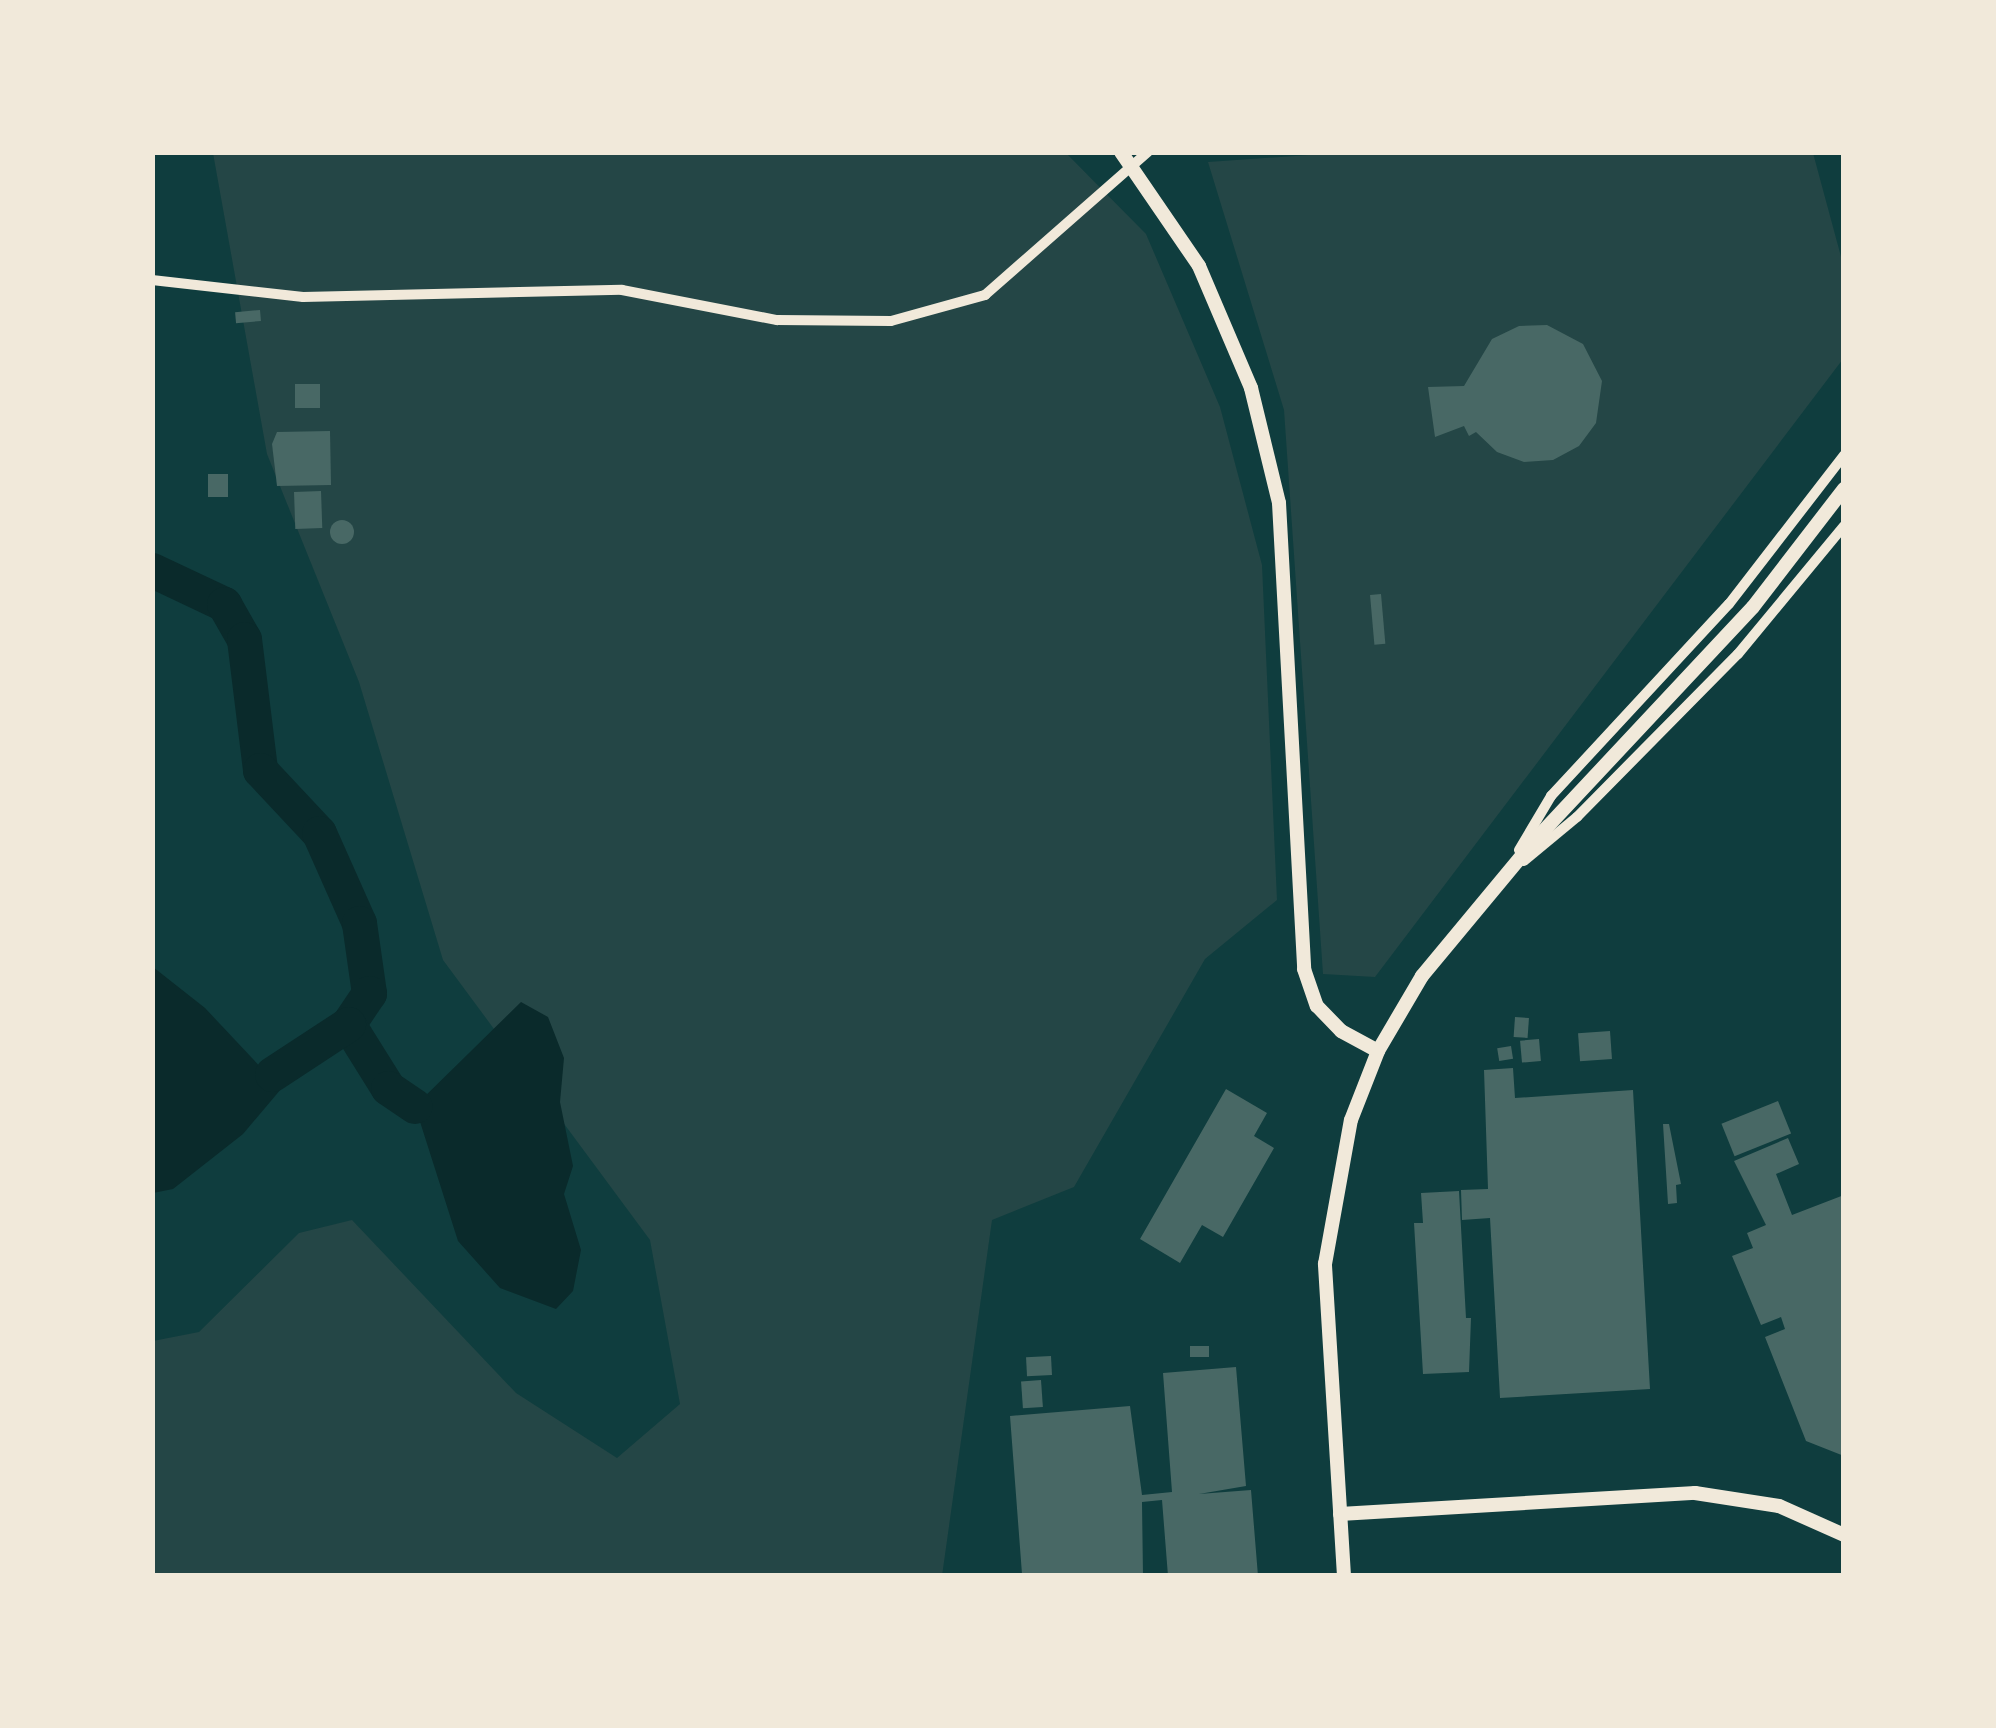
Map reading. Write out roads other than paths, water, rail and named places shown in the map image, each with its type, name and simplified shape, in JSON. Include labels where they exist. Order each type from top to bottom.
[{"type":"street","points":[[1121,152],[1146,185],[1226,322],[1279,503],[1304,969],[1316,1006],[1340,1031],[1378,1051]]},
{"type":"street","points":[[152,280],[303,297],[622,290],[777,320],[891,322],[986,295],[1148,152]]},
{"type":"street","points":[[1504,877],[1551,796],[1730,604],[1844,455]]},
{"type":"street","points":[[1344,1576],[1325,1264],[1352,1120],[1378,1051],[1422,976],[1504,877],[1752,607],[1844,490]]},
{"type":"street","points":[[1504,877],[1577,817],[1698,696],[1844,526]]},
{"type":"street","points":[[1340,1514],[1696,1492],[1779,1506],[1844,1535]]},
{"type":"waterway","points":[[152,570],[224,604],[244,639],[260,770],[319,833],[359,923],[369,993],[348,1024],[388,1088],[415,1106]]},
{"type":"waterway","points":[[272,1074],[348,1024]]}]
